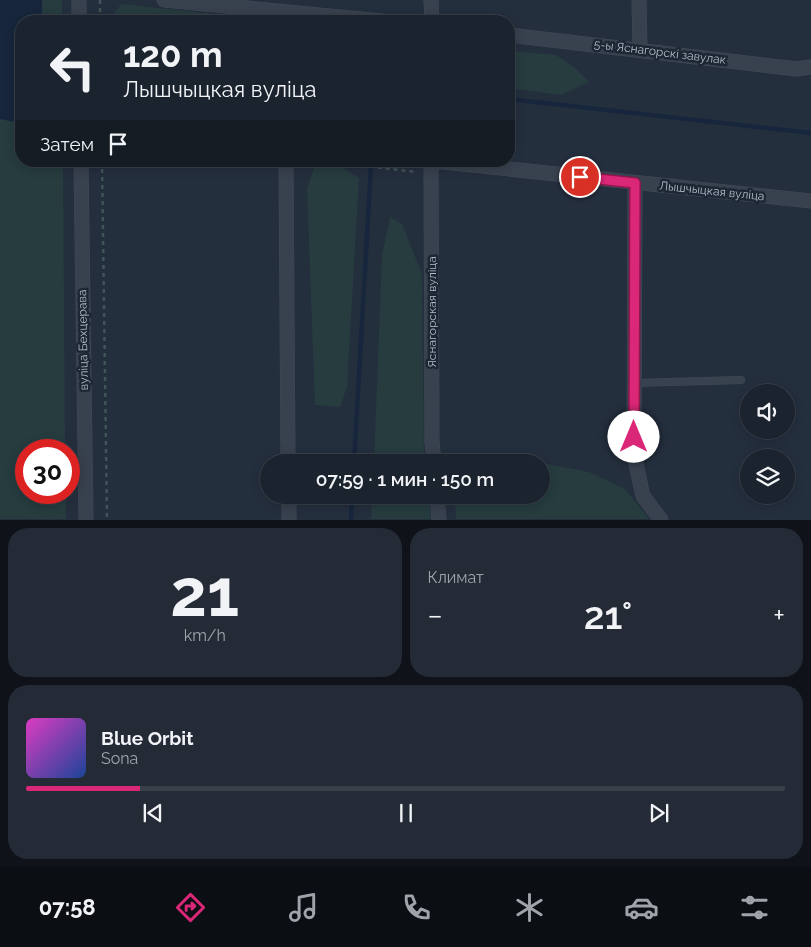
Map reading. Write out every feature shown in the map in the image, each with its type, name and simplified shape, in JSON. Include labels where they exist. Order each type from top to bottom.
[{"type":"street","points":[[79,0],[79,15]]},
{"type":"street","points":[[164,0],[320,15]]},
{"type":"street","points":[[431,0],[432,15]]},
{"type":"street","points":[[639,0],[640,49]]},
{"type":"street","name":"5-ы Яснагорскі завулак","points":[[515,36],[797,69],[811,67]]},
{"type":"street","name":"вуліца Бехцерава","points":[[81,167],[86,520]]},
{"type":"street","points":[[286,167],[288,454]]},
{"type":"street","name":"Яснагорская вуліца","points":[[433,167],[433,454]]},
{"type":"street","name":"Лышчыцкая вуліца","points":[[488,167],[811,201]]},
{"type":"street","points":[[635,183],[634,455],[643,496],[660,520]]},
{"type":"street","points":[[288,504],[289,520]]},
{"type":"street","points":[[438,504],[439,520]]},
{"type":"lane","points":[[634,383],[742,380]]},
{"type":"path","points":[[100,0],[100,15]]},
{"type":"path","points":[[102,167],[107,520]]},
{"type":"green space","points":[[0,0],[62,0],[62,15],[15,15],[15,167],[63,167],[65,439],[15,439],[15,504],[66,504],[66,519],[0,519]]},
{"type":"green space","points":[[121,4],[223,15],[113,15]]},
{"type":"green space","points":[[515,52],[556,55],[575,68],[589,82],[561,95],[515,89]]},
{"type":"green space","points":[[314,167],[342,167],[359,178],[347,387],[340,407],[315,405],[307,189]]},
{"type":"green space","points":[[390,217],[402,224],[422,274],[424,454],[374,454],[382,255]]},
{"type":"green space","points":[[550,465],[589,472],[625,489],[649,519],[456,519],[455,504],[550,504]]},
{"type":"green space","points":[[372,504],[429,504],[431,519],[371,519]]},
{"type":"water","points":[[0,0],[42,0],[42,15],[15,15],[15,122],[0,119]]},
{"type":"waterway","points":[[515,100],[811,133]]},
{"type":"waterway","points":[[354,454],[371,167]]},
{"type":"waterway","points":[[351,520],[352,504]]},
{"type":"route","points":[[580,177],[635,183],[634,437]]}]
